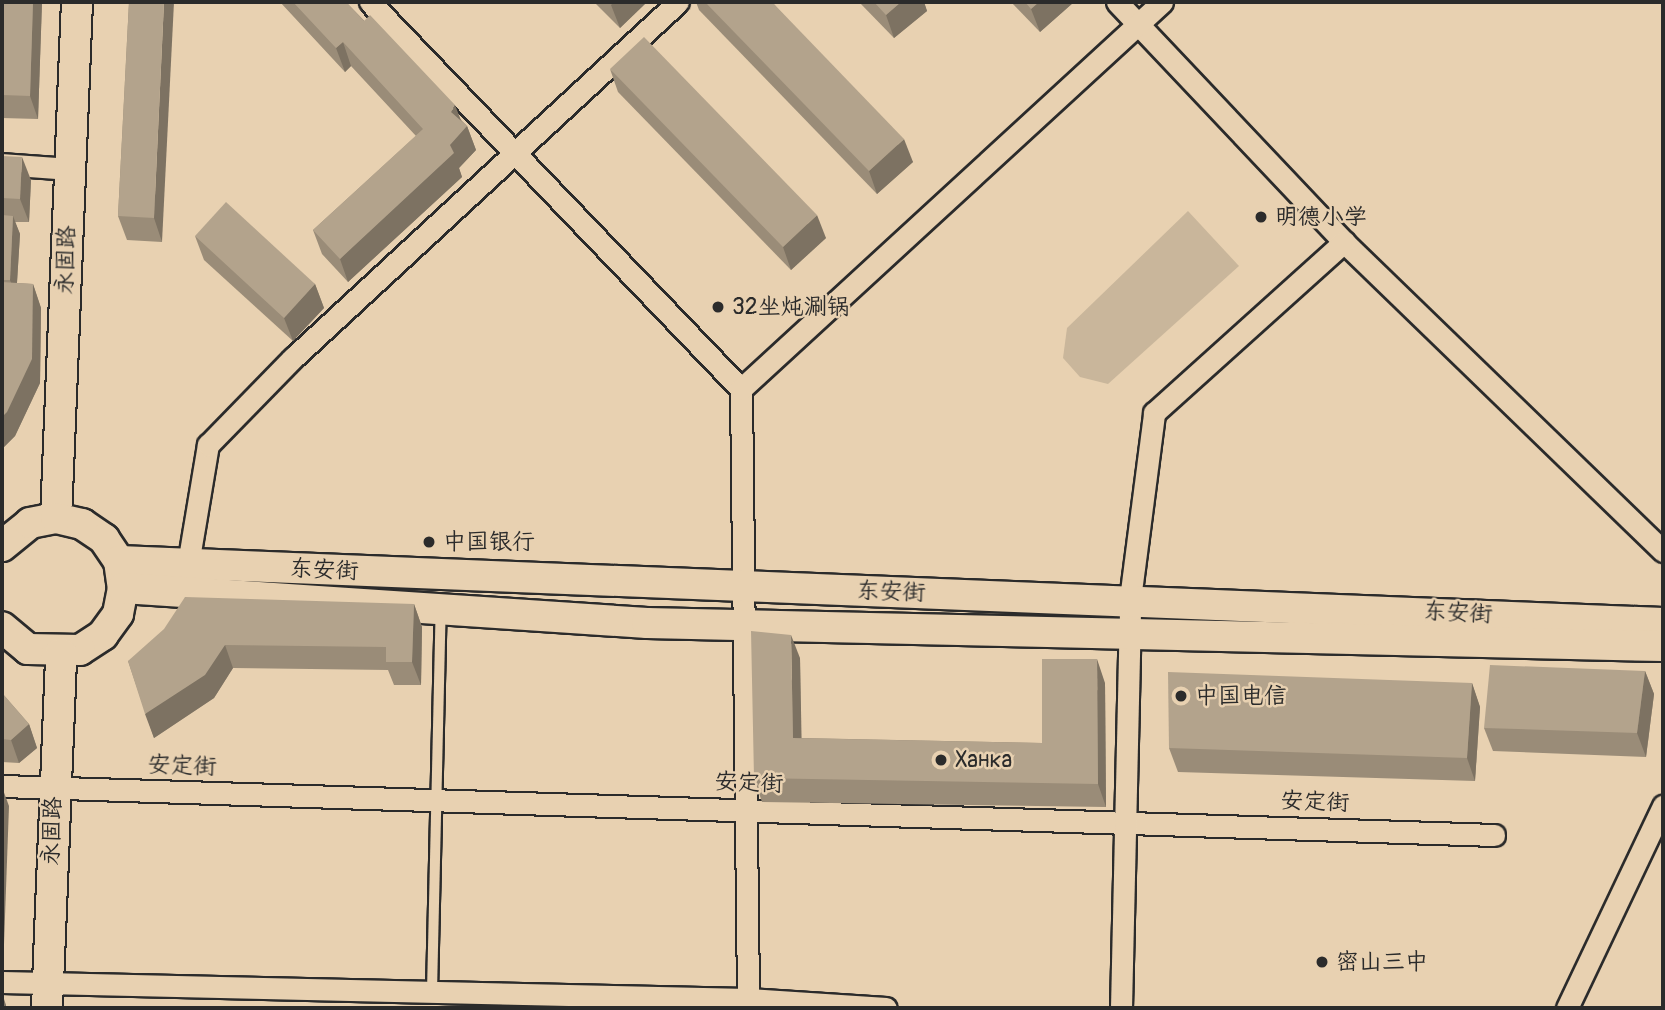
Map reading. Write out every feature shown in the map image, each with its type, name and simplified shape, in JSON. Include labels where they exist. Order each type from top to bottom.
[{"type":"main road","name":"永固路","points":[[56,518],[77,2]]},
{"type":"main road","points":[[2,546],[30,523],[56,518],[82,524],[104,539],[121,574],[118,614],[103,635],[61,653],[28,649],[2,627]]},
{"type":"main road","name":"东安街","points":[[121,574],[188,564],[739,587],[1130,599],[1663,623]]},
{"type":"main road","name":"东安街","points":[[121,574],[441,609],[739,625],[1129,637],[1663,646]]},
{"type":"main road","name":"永固路","points":[[48,995],[53,788],[61,653]]},
{"type":"street","points":[[370,2],[741,388],[739,625],[748,999]]},
{"type":"street","points":[[188,564],[208,445],[293,358],[678,2]]},
{"type":"street","points":[[1117,2],[1343,242],[1663,551]]},
{"type":"street","points":[[741,388],[1162,2]]},
{"type":"street","points":[[2,164],[70,169]]},
{"type":"street","points":[[1121,1008],[1130,599],[1154,414],[1343,242]]},
{"type":"street","name":"安定街","points":[[2,786],[1494,835]]},
{"type":"street","points":[[1567,1008],[1663,806]]},
{"type":"street","points":[[2,982],[48,995],[432,992],[748,999],[886,1008]]},
{"type":"lane","points":[[432,992],[432,800],[441,609]]},
{"type":"shaded area","points":[[1188,211],[1239,266],[1108,384],[1080,377],[1063,358],[1067,328]]},
{"type":"building","points":[[2,2],[33,2],[30,96],[2,95]]},
{"type":"building","points":[[129,2],[164,2],[154,218],[118,216]]},
{"type":"building","points":[[293,2],[346,2],[364,21],[370,15],[455,105],[451,112],[467,126],[450,145],[454,153],[340,259],[313,230],[423,129],[343,42],[336,48]]},
{"type":"building","points":[[705,2],[772,2],[904,139],[869,171]]},
{"type":"building","points":[[874,2],[901,2],[886,15]]},
{"type":"building","points":[[1025,2],[1039,2],[1031,9]]},
{"type":"building","points":[[644,37],[817,215],[783,247],[610,69]]},
{"type":"building","points":[[2,156],[22,157],[20,199],[2,198]]},
{"type":"building","points":[[226,202],[315,284],[284,318],[195,236]]},
{"type":"building","points":[[2,215],[13,216],[10,280],[2,280]]},
{"type":"building","points":[[2,282],[33,284],[32,359],[7,412],[2,417]]},
{"type":"building","points":[[185,597],[414,604],[412,662],[386,662],[386,647],[225,645],[205,675],[145,714],[128,661],[164,629]]},
{"type":"building","points":[[751,631],[791,635],[793,738],[1042,743],[1042,659],[1097,659],[1098,784],[754,778]]},
{"type":"building","points":[[1490,665],[1645,671],[1637,733],[1484,728]]},
{"type":"building","points":[[1168,672],[1472,683],[1467,758],[1169,748]]},
{"type":"building","points":[[2,693],[29,724],[11,740],[2,739]]},
{"type":"place","name":"明德小学","points":[[1261,217]]},
{"type":"place","name":"32坐炖涮锅","points":[[718,307]]},
{"type":"place","name":"中国银行","points":[[429,542]]},
{"type":"place","name":"中国电信","points":[[1181,696]]},
{"type":"place","name":"Ханка","points":[[941,760]]},
{"type":"place","name":"密山三中","points":[[1322,962]]}]
